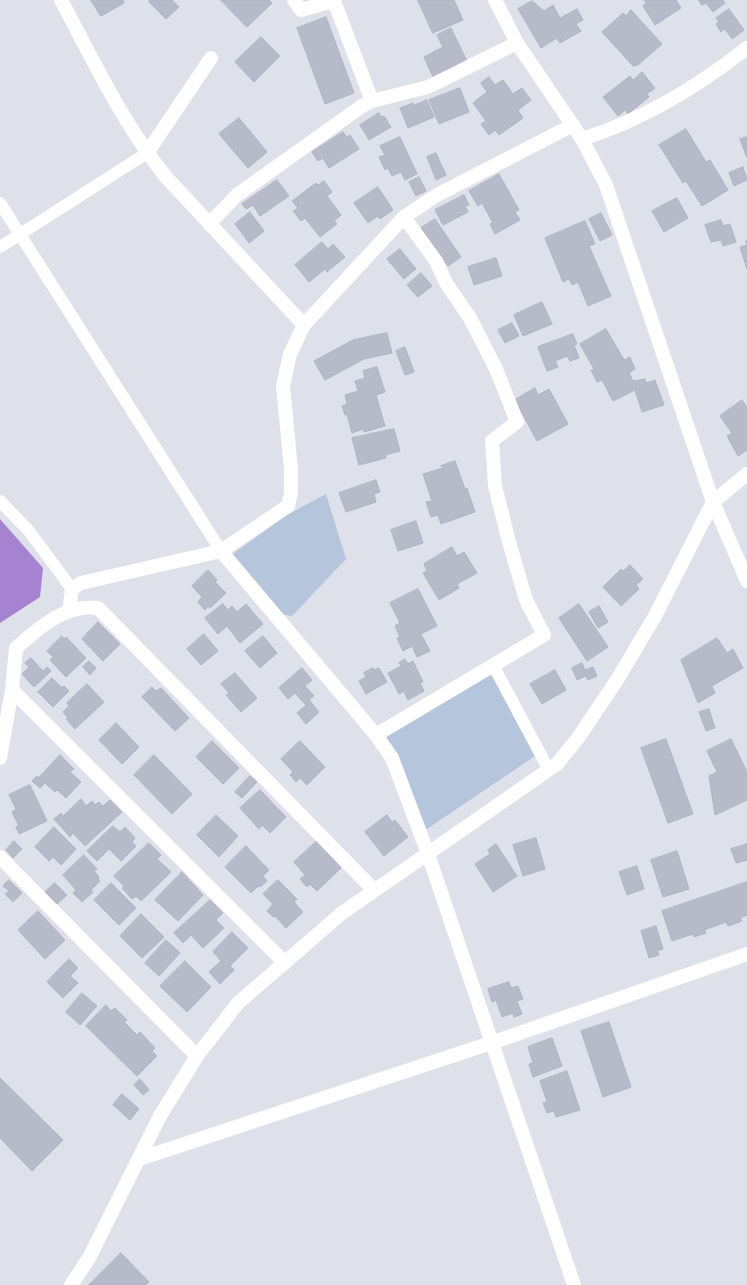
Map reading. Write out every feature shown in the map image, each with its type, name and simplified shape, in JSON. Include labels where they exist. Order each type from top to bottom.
[{"type":"street","points":[[61,0],[112,95],[147,153],[166,177],[304,325]]},
{"type":"street","points":[[294,0],[301,10],[334,1],[372,101]]},
{"type":"street","points":[[495,0],[517,43],[582,139],[606,186],[713,502],[747,581]]},
{"type":"street","points":[[209,224],[238,195],[362,106],[372,101],[428,87],[517,43]]},
{"type":"street","points":[[582,139],[608,131],[660,107],[689,90],[747,48]]},
{"type":"street","points":[[147,153],[211,58]]},
{"type":"street","points":[[69,611],[72,589],[81,583],[221,551],[288,506],[291,493],[291,469],[283,386],[290,354],[304,325],[404,218],[437,195],[572,125]]},
{"type":"street","points":[[376,735],[544,635],[526,600],[495,486],[492,441],[517,422],[496,369],[470,318],[446,283],[436,261],[404,218]]},
{"type":"street","points":[[71,1285],[89,1258],[160,1116],[197,1056],[238,1003],[342,912],[557,764],[578,738],[618,680],[655,616],[713,502],[747,474]]},
{"type":"street","points":[[221,551],[376,735],[392,758],[428,854],[574,1285]]},
{"type":"street","points":[[0,758],[12,690],[16,648],[40,628],[69,611],[86,606],[98,608],[374,890]]},
{"type":"street","points":[[12,690],[284,963]]},
{"type":"street","points":[[0,857],[197,1056]]},
{"type":"street","points":[[139,1159],[491,1042],[747,954]]},
{"type":"lane","points":[[0,247],[147,153]]},
{"type":"lane","points":[[0,203],[221,551]]},
{"type":"lane","points":[[0,502],[29,531],[72,589]]},
{"type":"lane","points":[[493,665],[549,770]]},
{"type":"shaded area","points":[[326,494],[346,559],[292,616],[281,614],[230,556],[287,515]]},
{"type":"shaded area","points":[[0,519],[43,568],[40,597],[0,623]]},
{"type":"shaded area","points":[[491,673],[535,756],[427,829],[421,821],[382,735]]},
{"type":"building","points":[[91,0],[123,0],[124,3],[101,16]]},
{"type":"building","points":[[150,0],[172,0],[179,7],[166,19],[149,2]]},
{"type":"building","points":[[221,0],[269,0],[272,3],[247,27]]},
{"type":"building","points":[[418,0],[454,0],[463,20],[433,33]]},
{"type":"building","points":[[644,0],[676,0],[681,8],[655,25],[643,6],[646,3]]},
{"type":"building","points":[[699,0],[723,0],[725,3],[713,12],[706,3],[702,5]]},
{"type":"building","points":[[532,1],[544,11],[553,5],[560,18],[577,9],[583,20],[576,24],[581,31],[560,43],[557,38],[541,48],[518,9]]},
{"type":"building","points":[[729,9],[744,30],[732,39],[725,29],[721,32],[716,24],[719,22],[716,18]]},
{"type":"building","points":[[631,10],[662,44],[638,65],[633,66],[602,32],[623,13],[626,16]]},
{"type":"building","points":[[326,17],[354,93],[325,104],[297,28]]},
{"type":"building","points":[[451,28],[467,61],[433,77],[424,57],[443,47],[437,35]]},
{"type":"building","points":[[261,37],[280,56],[254,82],[235,62]]},
{"type":"building","points":[[642,72],[655,88],[647,94],[649,97],[628,114],[625,110],[618,116],[603,97],[630,76],[633,80]]},
{"type":"building","points":[[489,77],[495,85],[503,80],[513,94],[522,88],[531,100],[518,110],[523,118],[499,135],[495,130],[489,135],[481,124],[486,121],[473,103],[487,92],[481,83]]},
{"type":"building","points":[[460,88],[469,112],[439,124],[429,100]]},
{"type":"building","points":[[427,100],[434,117],[408,128],[400,108]]},
{"type":"building","points":[[379,113],[381,117],[384,116],[391,127],[369,140],[360,125]]},
{"type":"building","points":[[239,118],[267,152],[248,168],[219,134]]},
{"type":"building","points":[[686,129],[706,162],[710,160],[728,190],[702,206],[686,181],[683,183],[659,145]]},
{"type":"building","points":[[343,132],[347,137],[350,135],[359,149],[329,168],[323,158],[318,161],[312,152]]},
{"type":"building","points":[[400,137],[417,174],[405,180],[401,172],[392,176],[388,168],[385,170],[379,157],[385,155],[380,146]]},
{"type":"building","points":[[747,137],[747,158],[740,139]]},
{"type":"building","points":[[436,153],[446,175],[436,180],[427,157]]},
{"type":"building","points":[[743,167],[747,180],[734,186],[729,173]]},
{"type":"building","points":[[499,174],[519,210],[515,212],[520,220],[495,234],[490,224],[493,223],[482,203],[478,206],[469,191]]},
{"type":"building","points":[[419,177],[426,191],[416,196],[409,182]]},
{"type":"building","points":[[277,180],[289,196],[260,216],[253,205],[246,209],[242,204]]},
{"type":"building","points":[[324,181],[332,192],[327,196],[341,215],[334,221],[337,224],[320,237],[305,218],[301,221],[293,211],[298,208],[292,201],[316,183],[318,185]]},
{"type":"building","points":[[378,187],[393,210],[380,219],[378,216],[368,223],[354,203]]},
{"type":"building","points":[[464,195],[469,205],[465,206],[468,212],[443,225],[435,210]]},
{"type":"building","points":[[677,198],[688,218],[664,232],[652,211]]},
{"type":"building","points":[[250,212],[264,231],[249,243],[235,224]]},
{"type":"building","points":[[601,213],[612,235],[600,241],[589,219]]},
{"type":"building","points":[[435,219],[461,257],[448,266],[421,228]]},
{"type":"building","points":[[721,220],[723,226],[730,224],[736,242],[723,246],[721,240],[711,242],[705,225]]},
{"type":"building","points":[[585,221],[595,244],[589,246],[611,296],[588,306],[578,282],[572,285],[569,279],[563,282],[545,238]]},
{"type":"building","points":[[322,242],[328,249],[333,244],[345,257],[327,272],[325,269],[309,282],[295,265]]},
{"type":"building","points":[[747,245],[747,269],[740,247]]},
{"type":"building","points":[[400,249],[416,269],[404,279],[387,259]]},
{"type":"building","points":[[496,258],[502,276],[474,285],[468,267]]},
{"type":"building","points":[[421,273],[432,286],[418,297],[407,285]]},
{"type":"building","points":[[542,302],[552,324],[523,336],[514,315]]},
{"type":"building","points":[[512,323],[519,336],[505,343],[498,330]]},
{"type":"building","points":[[606,329],[624,360],[630,357],[635,369],[629,373],[633,381],[645,379],[646,383],[655,380],[664,405],[642,412],[635,390],[613,401],[602,380],[597,382],[591,370],[594,369],[580,344]]},
{"type":"building","points":[[387,333],[392,353],[364,359],[325,380],[314,361],[353,340]]},
{"type":"building","points":[[573,334],[577,344],[574,345],[579,358],[570,361],[567,356],[555,361],[558,367],[547,371],[538,347]]},
{"type":"building","points":[[405,347],[414,372],[405,375],[396,351]]},
{"type":"building","points":[[377,367],[385,392],[376,395],[385,426],[364,432],[363,429],[352,433],[347,415],[345,415],[342,406],[347,404],[345,395],[358,391],[355,381],[365,378],[363,371]]},
{"type":"building","points":[[535,388],[538,395],[549,389],[568,424],[537,441],[515,400]]},
{"type":"building","points":[[742,400],[747,407],[747,450],[738,456],[727,436],[732,433],[720,416]]},
{"type":"building","points":[[394,429],[400,451],[385,455],[386,458],[359,465],[352,438]]},
{"type":"building","points":[[455,461],[475,512],[441,524],[438,515],[431,517],[426,502],[432,501],[423,474],[443,468],[441,466]]},
{"type":"building","points":[[376,480],[380,492],[374,494],[376,502],[346,512],[339,493]]},
{"type":"building","points":[[416,521],[423,543],[398,551],[391,530]]},
{"type":"building","points":[[452,547],[457,556],[464,552],[477,573],[457,584],[459,588],[439,600],[423,573],[427,571],[424,564]]},
{"type":"building","points":[[630,565],[643,579],[636,585],[639,589],[621,606],[603,587],[621,569],[623,571]]},
{"type":"building","points":[[208,570],[217,580],[215,582],[226,593],[210,608],[208,606],[205,610],[198,602],[202,597],[192,586]]},
{"type":"building","points":[[418,589],[437,626],[421,634],[430,651],[417,657],[412,646],[403,651],[397,638],[400,637],[395,626],[400,623],[390,603]]},
{"type":"building","points":[[223,604],[228,610],[232,606],[237,612],[246,604],[263,624],[240,643],[227,626],[218,634],[205,618]]},
{"type":"building","points":[[579,604],[608,647],[587,661],[559,618]]},
{"type":"building","points":[[599,606],[608,622],[598,628],[589,612]]},
{"type":"building","points":[[98,622],[120,644],[103,661],[82,639]]},
{"type":"building","points":[[204,634],[218,651],[201,665],[187,649]]},
{"type":"building","points":[[62,636],[64,639],[66,637],[86,658],[66,677],[50,660],[53,657],[47,651]]},
{"type":"building","points":[[263,636],[277,653],[260,668],[245,651]]},
{"type":"building","points":[[717,638],[727,653],[733,649],[743,668],[712,686],[715,693],[698,703],[681,660]]},
{"type":"building","points":[[31,658],[43,671],[47,667],[51,671],[34,687],[22,674],[29,667],[25,663]]},
{"type":"building","points":[[405,659],[408,664],[413,661],[423,682],[420,683],[424,691],[408,700],[404,691],[399,694],[388,673],[401,666],[399,663]]},
{"type":"building","points":[[89,661],[96,668],[90,675],[83,667]]},
{"type":"building","points":[[582,663],[585,670],[593,667],[597,676],[588,680],[586,676],[577,680],[572,668]]},
{"type":"building","points":[[302,668],[312,680],[305,686],[314,696],[309,700],[319,712],[306,724],[297,713],[306,705],[295,693],[288,699],[279,688]]},
{"type":"building","points":[[373,668],[374,670],[379,668],[387,682],[366,694],[359,681],[366,677],[364,673]]},
{"type":"building","points":[[555,670],[566,690],[542,704],[530,684]]},
{"type":"building","points":[[235,673],[257,698],[241,712],[226,695],[229,693],[221,684]]},
{"type":"building","points":[[52,678],[62,688],[64,686],[69,691],[53,707],[38,692]]},
{"type":"building","points":[[87,684],[104,702],[75,729],[66,719],[68,718],[63,712],[69,706],[67,703]]},
{"type":"building","points":[[152,687],[156,691],[161,688],[189,718],[175,731],[142,697]]},
{"type":"building","points":[[709,709],[715,728],[706,731],[699,712]]},
{"type":"building","points":[[116,723],[139,747],[122,764],[99,740]]},
{"type":"building","points":[[666,739],[693,814],[668,823],[641,748]]},
{"type":"building","points":[[731,739],[747,772],[747,800],[715,815],[709,776],[717,772],[707,751]]},
{"type":"building","points":[[212,741],[239,768],[223,784],[196,757]]},
{"type":"building","points":[[300,741],[325,767],[307,785],[300,778],[296,782],[290,775],[293,772],[281,759]]},
{"type":"building","points":[[60,755],[74,769],[70,772],[81,782],[66,798],[57,790],[55,792],[45,783],[40,788],[32,781],[37,776],[38,778]]},
{"type":"building","points":[[154,755],[192,794],[172,814],[134,775]]},
{"type":"building","points":[[250,776],[257,782],[242,798],[235,792]]},
{"type":"building","points":[[30,785],[47,821],[19,834],[16,827],[19,826],[12,812],[16,809],[9,795]]},
{"type":"building","points":[[260,790],[286,817],[270,833],[262,825],[259,829],[240,808]]},
{"type":"building","points":[[81,799],[86,806],[92,801],[95,805],[99,802],[103,806],[110,800],[122,812],[85,846],[73,833],[70,837],[54,819],[61,813],[63,816]]},
{"type":"building","points":[[216,815],[238,836],[219,857],[197,835]]},
{"type":"building","points":[[387,815],[392,822],[395,820],[408,837],[384,856],[365,832]]},
{"type":"building","points":[[113,826],[120,832],[125,827],[135,838],[132,842],[136,846],[121,861],[109,849],[97,861],[87,851]]},
{"type":"building","points":[[54,827],[76,849],[61,865],[53,857],[49,861],[35,847]]},
{"type":"building","points":[[536,838],[545,869],[523,876],[513,845]]},
{"type":"building","points":[[14,841],[22,849],[13,858],[6,850]]},
{"type":"building","points":[[317,841],[341,868],[317,891],[310,884],[307,887],[300,879],[305,875],[294,862]]},
{"type":"building","points":[[149,843],[161,855],[157,859],[171,872],[141,901],[136,896],[132,899],[122,888],[124,886],[114,876]]},
{"type":"building","points":[[496,844],[517,876],[493,892],[475,864],[490,854],[488,850]]},
{"type":"building","points":[[747,844],[747,860],[736,863],[731,849]]},
{"type":"building","points":[[246,846],[269,870],[263,876],[267,881],[251,893],[225,867]]},
{"type":"building","points":[[677,851],[689,889],[663,897],[651,860]]},
{"type":"building","points":[[84,855],[97,869],[94,871],[100,881],[91,890],[93,892],[82,902],[73,893],[76,890],[63,875]]},
{"type":"building","points":[[637,866],[644,889],[627,895],[619,872]]},
{"type":"building","points":[[182,872],[203,895],[178,921],[155,900]]},
{"type":"building","points":[[9,880],[22,893],[13,902],[5,894],[9,891],[3,886]]},
{"type":"building","points":[[278,880],[297,899],[294,902],[303,912],[286,928],[275,916],[273,917],[267,911],[273,904],[263,894]]},
{"type":"building","points":[[747,882],[747,915],[740,918],[742,921],[728,926],[726,922],[704,930],[706,933],[694,937],[693,934],[672,941],[662,911]]},
{"type":"building","points":[[55,883],[67,895],[57,904],[45,892]]},
{"type":"building","points":[[111,883],[136,908],[119,925],[94,900]]},
{"type":"building","points":[[210,900],[223,913],[216,920],[224,928],[203,948],[191,935],[183,943],[174,933]]},
{"type":"building","points":[[38,911],[65,940],[45,959],[18,930]]},
{"type":"building","points":[[141,914],[164,937],[142,958],[120,936]]},
{"type":"building","points":[[656,926],[663,949],[657,951],[659,955],[649,958],[641,931]]},
{"type":"building","points":[[232,932],[248,948],[230,966],[234,970],[220,984],[209,972],[221,961],[213,952]]},
{"type":"building","points":[[166,940],[180,953],[159,976],[145,963]]},
{"type":"building","points":[[69,959],[78,968],[70,976],[78,983],[63,998],[47,982]]},
{"type":"building","points":[[185,961],[211,987],[187,1012],[160,986]]},
{"type":"building","points":[[509,982],[511,988],[518,986],[523,999],[517,1001],[522,1014],[514,1017],[513,1013],[502,1017],[496,1000],[492,1002],[488,989]]},
{"type":"building","points":[[82,993],[97,1006],[80,1025],[66,1012]]},
{"type":"building","points":[[106,1005],[111,1011],[115,1008],[127,1020],[124,1022],[137,1035],[140,1032],[155,1048],[152,1051],[157,1056],[137,1076],[86,1026]]},
{"type":"building","points":[[609,1022],[631,1087],[603,1097],[581,1031]]},
{"type":"building","points":[[552,1038],[562,1066],[533,1077],[529,1064],[533,1063],[528,1047]]},
{"type":"building","points":[[567,1071],[580,1110],[556,1117],[554,1111],[547,1113],[543,1103],[547,1102],[540,1081]]},
{"type":"building","points":[[0,1078],[63,1140],[32,1171],[0,1138]]},
{"type":"building","points":[[140,1079],[149,1090],[143,1095],[134,1085]]},
{"type":"building","points":[[122,1094],[139,1109],[130,1120],[113,1105]]},
{"type":"building","points":[[121,1253],[149,1282],[146,1285],[89,1285]]}]
